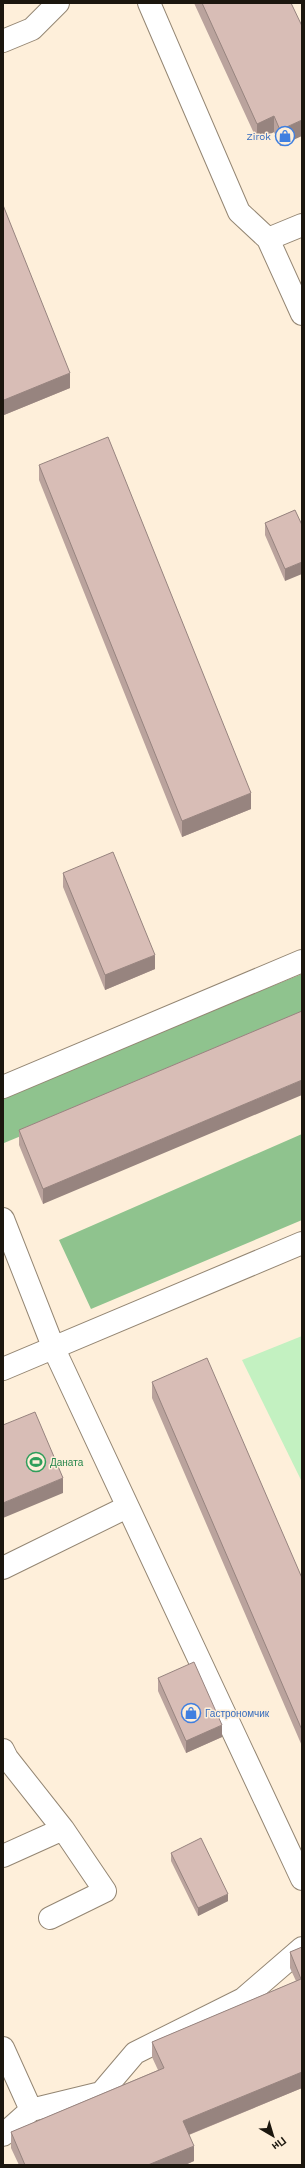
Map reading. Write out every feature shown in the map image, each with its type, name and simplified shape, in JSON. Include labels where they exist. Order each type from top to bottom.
[{"type":"street","points":[[3,40],[32,29],[58,3]]},
{"type":"street","points":[[149,3],[239,212],[268,239],[302,314]]},
{"type":"street","points":[[268,239],[302,225]]},
{"type":"street","points":[[3,1087],[302,961]]},
{"type":"street","points":[[3,1219],[54,1349],[302,1879]]},
{"type":"street","points":[[3,1369],[54,1349],[302,1242]]},
{"type":"street","points":[[3,1568],[128,1506]]},
{"type":"street","points":[[3,1750],[7,1758],[64,1829],[105,1891],[50,1918]]},
{"type":"street","points":[[3,1856],[64,1829]]},
{"type":"street","points":[[3,2134],[31,2110],[101,2093],[135,2053],[243,1999],[302,1948]]},
{"type":"street","points":[[3,2048],[31,2110]]},
{"type":"green space","points":[[302,974],[302,1020],[4,1143],[3,1096]]},
{"type":"green space","points":[[302,1134],[302,1220],[91,1309],[59,1240]]},
{"type":"green space","points":[[302,1336],[302,1482],[242,1360]]},
{"type":"building","points":[[202,3],[291,3],[302,26],[302,120],[280,130],[274,116],[257,124]]},
{"type":"building","points":[[3,205],[70,373],[4,400],[3,398]]},
{"type":"building","points":[[108,437],[251,793],[182,821],[39,465]]},
{"type":"building","points":[[295,510],[302,525],[302,562],[285,569],[265,523]]},
{"type":"building","points":[[113,852],[155,955],[105,975],[63,873]]},
{"type":"building","points":[[302,1011],[302,1080],[43,1189],[19,1130]]},
{"type":"building","points":[[207,1358],[302,1578],[302,1730],[152,1382]]},
{"type":"building","points":[[35,1412],[63,1478],[3,1503],[3,1425]]},
{"type":"building","points":[[194,1662],[222,1725],[186,1741],[158,1678]]},
{"type":"building","points":[[201,1838],[228,1894],[198,1908],[171,1853]]},
{"type":"building","points":[[302,1947],[302,2072],[183,2121],[194,2146],[148,2165],[25,2165],[11,2132],[164,2068],[152,2042],[301,1979],[290,1952]]},
{"type":"place","name":"Zirok","points":[[285,136]]},
{"type":"place","name":"Даната","points":[[36,1462]]},
{"type":"place","name":"Гастрономчик","points":[[191,1713]]}]
